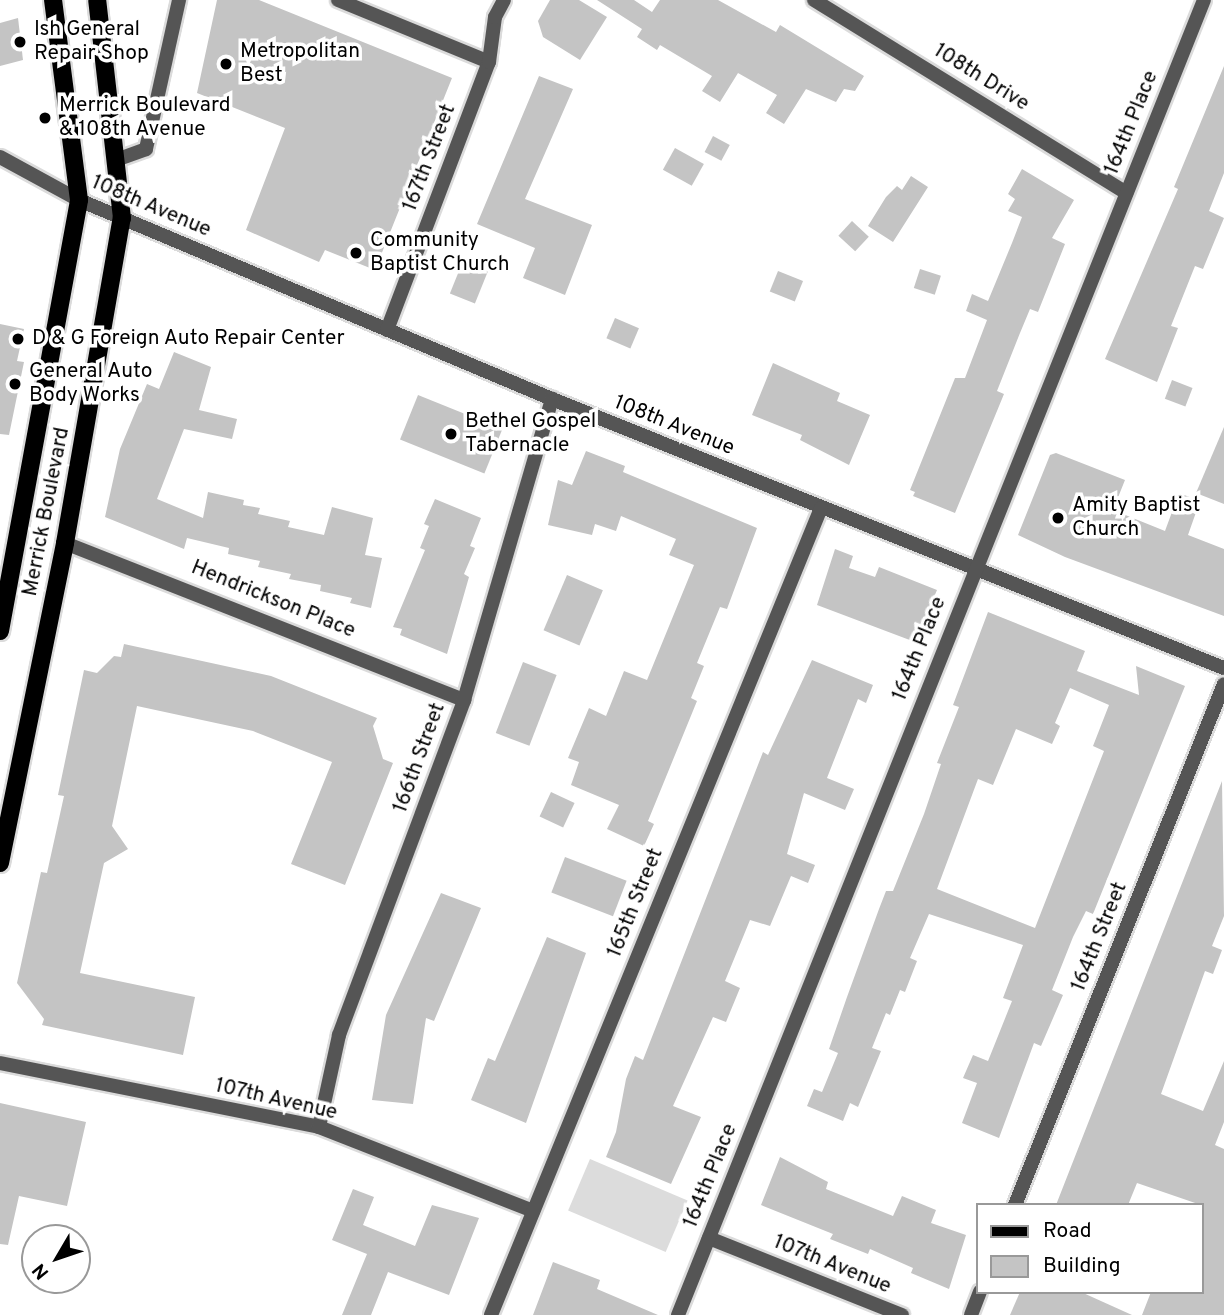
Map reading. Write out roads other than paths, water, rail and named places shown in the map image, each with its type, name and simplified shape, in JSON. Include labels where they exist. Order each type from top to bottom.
[{"type":"main road","name":"Merrick Boulevard","points":[[0,631],[79,200],[53,0]]},
{"type":"main road","name":"Merrick Boulevard","points":[[0,863],[65,543],[122,218],[97,0]]},
{"type":"street","points":[[116,160],[146,149],[179,0]]},
{"type":"street","points":[[338,0],[489,62]]},
{"type":"street","name":"167th Street","points":[[387,330],[489,62],[495,17],[504,0]]},
{"type":"street","name":"108th Drive","points":[[814,0],[1126,192]]},
{"type":"street","name":"164th Place","points":[[678,1315],[1204,0]]},
{"type":"street","name":"108th Avenue","points":[[0,157],[79,200],[552,400],[974,571],[1224,668]]},
{"type":"street","name":"166th Street","points":[[319,1127],[339,1035],[464,700],[552,400]]},
{"type":"street","name":"165th Street","points":[[491,1315],[821,508]]},
{"type":"street","name":"Hendrickson Place","points":[[65,543],[464,700]]},
{"type":"street","name":"164th Street","points":[[1016,1203],[1224,684]]},
{"type":"street","name":"107th Avenue","points":[[0,1063],[319,1127],[533,1210]]},
{"type":"street","name":"107th Avenue","points":[[709,1238],[901,1315]]},
{"type":"street","points":[[971,1315],[979,1294]]},
{"type":"place","name":"Ish General Repair Shop","points":[[20,42]]},
{"type":"place","name":"Metropolitan Best","points":[[226,64]]},
{"type":"place","name":"Merrick Boulevard & 108th Avenue","points":[[45,118]]},
{"type":"place","name":"Community Baptist Church","points":[[356,253]]},
{"type":"place","name":"D & G Foreign Auto Repair Center","points":[[18,339]]},
{"type":"place","name":"General Auto Body Works","points":[[15,384]]},
{"type":"place","name":"Bethel Gospel Tabernacle","points":[[451,434]]},
{"type":"place","name":"Amity Baptist Church","points":[[1058,518]]}]
